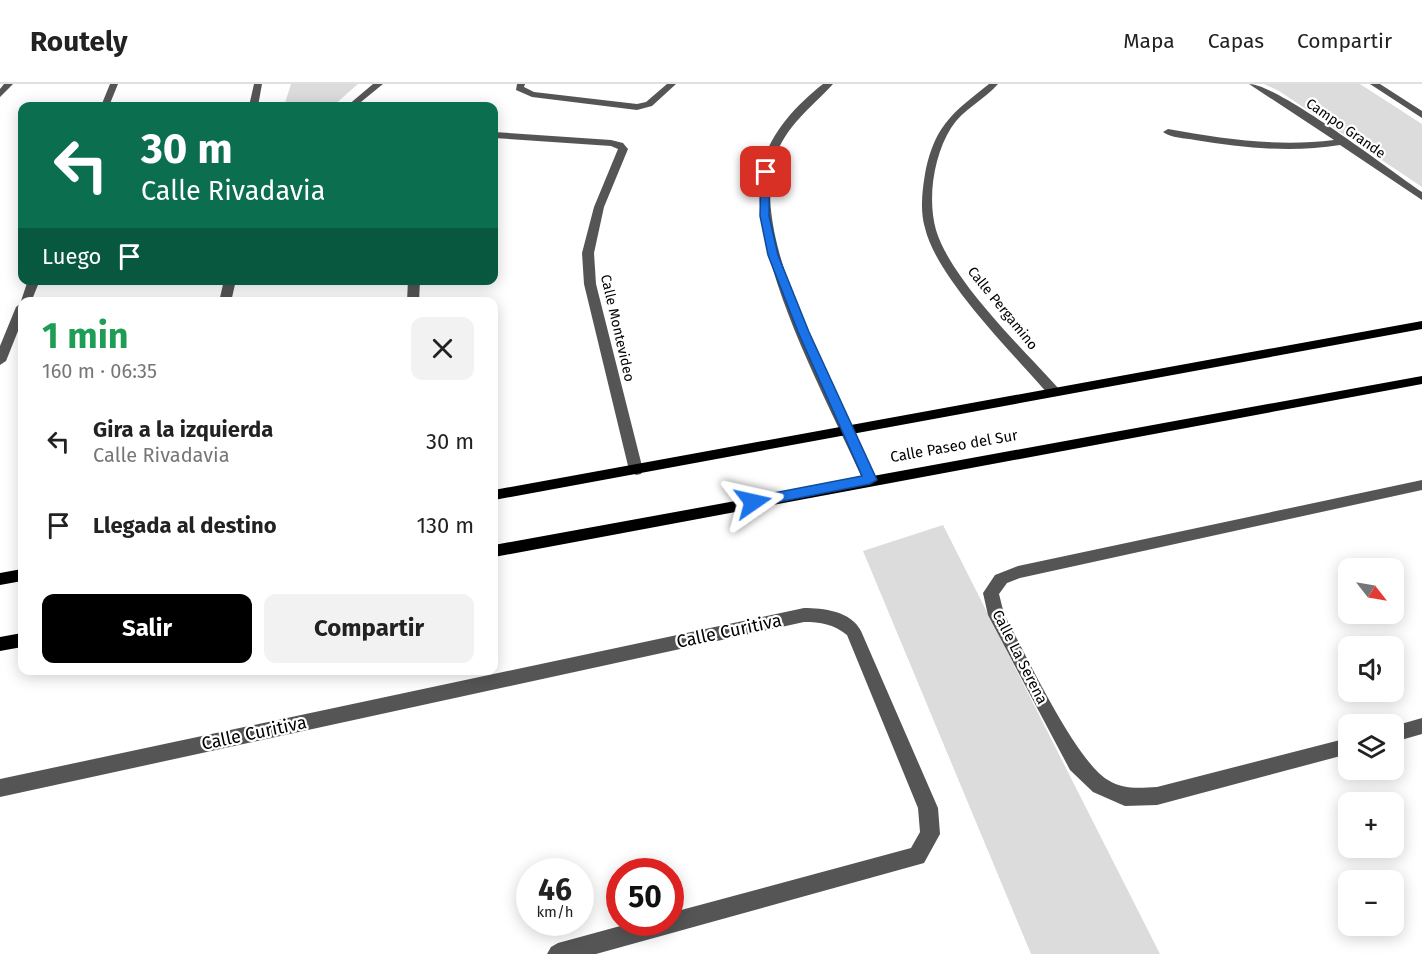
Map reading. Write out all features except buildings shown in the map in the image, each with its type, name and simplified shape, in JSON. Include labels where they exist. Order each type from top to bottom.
[{"type":"main road","points":[[498,494],[1422,325]]},
{"type":"main road","name":"Calle Paseo del Sur","points":[[498,550],[1422,380]]},
{"type":"main road","points":[[0,579],[18,576]]},
{"type":"main road","points":[[0,644],[18,641]]},
{"type":"street","points":[[0,94],[9,84]]},
{"type":"street","points":[[107,102],[114,84]]},
{"type":"street","points":[[255,102],[258,84]]},
{"type":"street","points":[[356,102],[379,84]]},
{"type":"street","points":[[522,84],[519,88],[532,94],[637,107],[649,104],[672,84]]},
{"type":"street","points":[[829,84],[787,124],[774,149],[766,172],[765,216],[773,255],[870,480]]},
{"type":"street","name":"Calle Pergamino","points":[[994,84],[948,127],[939,145],[930,168],[928,190],[931,228],[934,240],[963,285],[1054,392]]},
{"type":"street","name":"Campo Grande","points":[[1253,84],[1293,107],[1339,142],[1422,197]]},
{"type":"street","points":[[1374,84],[1422,115]]},
{"type":"street","points":[[1168,132],[1215,141],[1266,145],[1321,145],[1339,142]]},
{"type":"street","name":"Calle Montevideo","points":[[498,135],[611,143],[620,145],[623,149],[599,207],[588,254],[590,284],[636,470]]},
{"type":"street","points":[[0,361],[18,317]]},
{"type":"street","name":"Calle La Serena","points":[[1338,749],[1157,796],[1125,797],[1100,786],[1077,764],[996,615],[991,593],[1001,579],[1018,572],[1422,485]]},
{"type":"street","name":"Calle Curitiva","points":[[0,788],[804,615],[825,615],[841,620],[853,631],[928,808],[930,834],[917,856],[558,954]]},
{"type":"street","points":[[1404,731],[1422,726]]},
{"type":"shaded area","points":[[291,84],[358,84],[338,102],[285,102]]},
{"type":"shaded area","points":[[1264,84],[1360,84],[1422,124],[1422,187],[1279,91]]},
{"type":"shaded area","points":[[943,525],[1160,954],[1031,954],[863,551]]},
{"type":"route","points":[[753,502],[870,480],[804,332],[773,255],[765,216],[766,172]]}]
